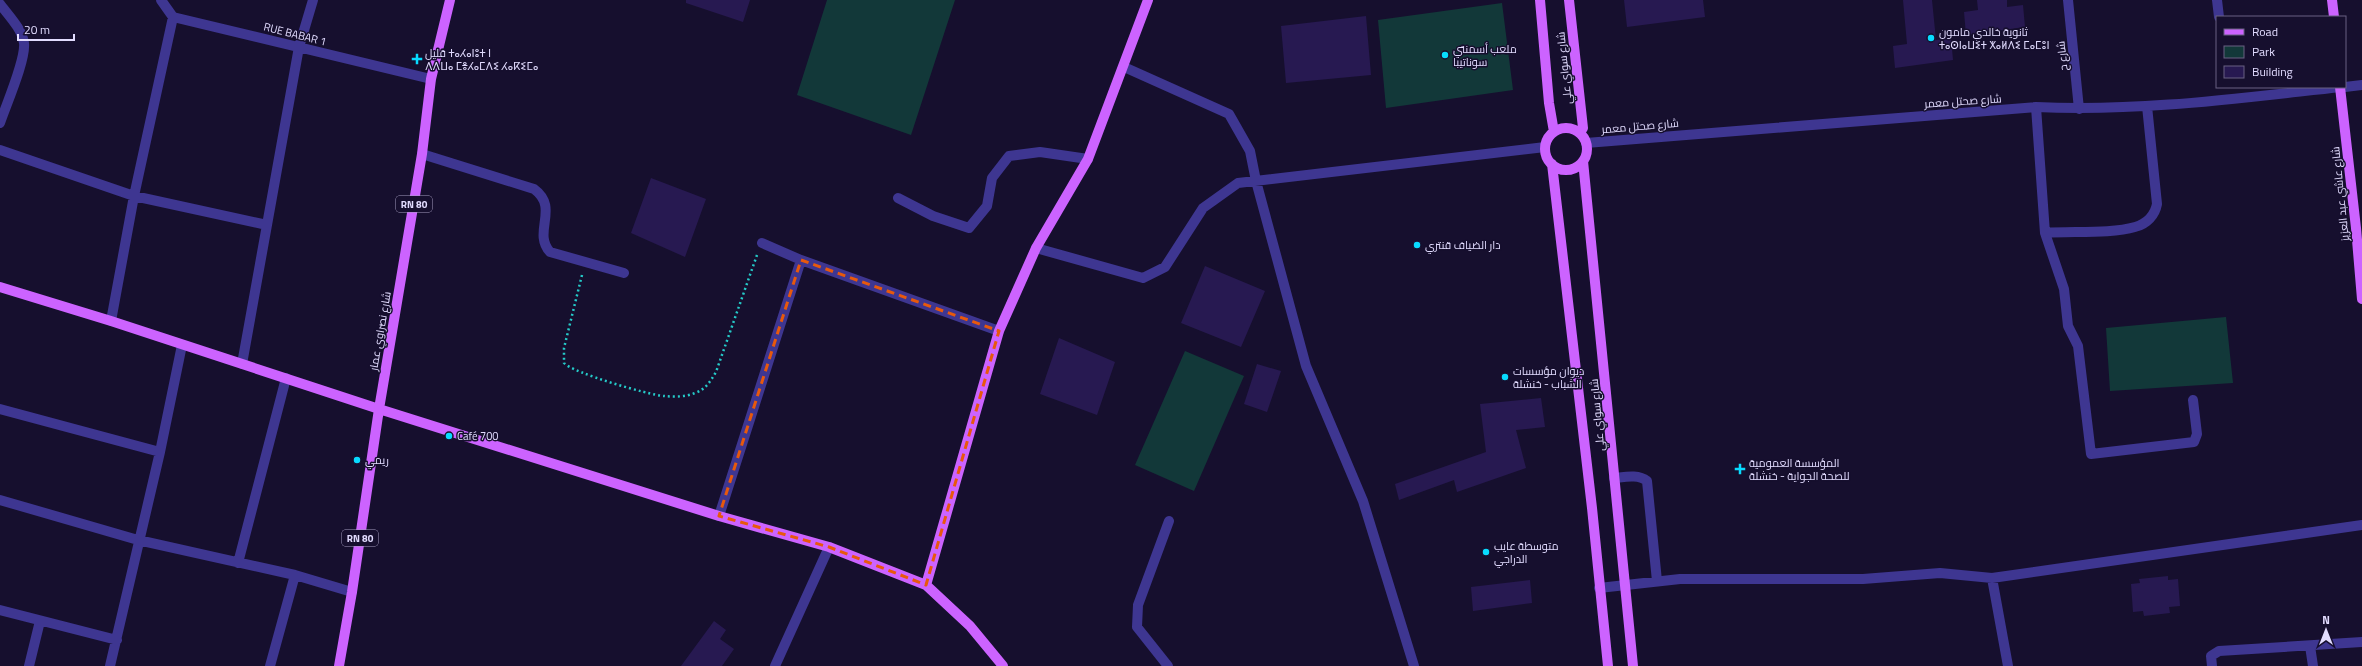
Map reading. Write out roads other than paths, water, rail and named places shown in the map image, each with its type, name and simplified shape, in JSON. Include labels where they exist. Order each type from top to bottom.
[{"type":"main road","name":"شارع نصراوي عمار","points":[[338,666],[352,592],[379,409],[422,154],[431,79],[450,0]]},
{"type":"main road","points":[[926,585],[999,331],[1036,248],[1088,160],[1148,0]]},
{"type":"main road","name":"شارع سواي علي","points":[[1540,0],[1549,103],[1554,132]]},
{"type":"main road","name":"شارع سواي علي","points":[[1569,0],[1583,128],[1580,133]]},
{"type":"main road","points":[[2332,0],[2334,16]]},
{"type":"main road","name":"شارع عاشي عبد العزيز","points":[[2340,88],[2359,227],[2362,299]]},
{"type":"main road","points":[[1564,128],[1580,133],[1586,143],[1586,156],[1583,161],[1576,167],[1568,170],[1559,168],[1552,164],[1548,159],[1545,147],[1554,132],[1564,128]]},
{"type":"main road","name":"شارع سواي علي","points":[[1583,161],[1607,384],[1614,478],[1633,666]]},
{"type":"main road","name":"شارع سواي علي","points":[[1552,164],[1592,508],[1608,666]]},
{"type":"main road","points":[[0,287],[111,321],[379,409],[719,516],[829,547],[926,585],[970,626],[1003,666]]},
{"type":"street","points":[[111,321],[134,196],[173,17],[161,0]]},
{"type":"street","points":[[242,364],[299,47],[313,0]]},
{"type":"street","name":"شارع ح","points":[[2068,0],[2079,109]]},
{"type":"street","points":[[2217,0],[2219,16]]},
{"type":"street","points":[[0,4],[20,30],[24,44],[21,61],[0,123]]},
{"type":"street","name":"RUE BABAR 1","points":[[173,17],[431,79]]},
{"type":"street","points":[[1124,67],[1229,114],[1250,151],[1256,181],[1306,366],[1363,501],[1414,666]]},
{"type":"street","points":[[2346,87],[2362,85]]},
{"type":"street","name":"شارع صحتل معمر","points":[[1586,143],[2036,107],[2079,109],[2224,101],[2332,88]]},
{"type":"street","points":[[2045,233],[2136,227],[2151,218],[2155,212],[2157,204],[2147,106]]},
{"type":"street","points":[[2036,107],[2045,233],[2064,289],[2068,326],[2078,346],[2091,454],[2194,442],[2197,434],[2193,400]]},
{"type":"street","points":[[1036,248],[1143,278],[1165,267],[1203,208],[1238,183],[1545,147]]},
{"type":"street","points":[[0,150],[134,196],[267,225]]},
{"type":"street","points":[[898,198],[933,216],[969,228],[987,206],[992,178],[1009,156],[1040,152],[1088,160]]},
{"type":"street","points":[[422,154],[534,189],[545,199],[546,205],[543,237],[550,252],[624,273]]},
{"type":"street","points":[[762,243],[801,260],[999,331]]},
{"type":"street","points":[[719,516],[801,260]]},
{"type":"street","points":[[110,666],[138,540],[160,452],[182,345]]},
{"type":"street","points":[[238,563],[286,378]]},
{"type":"street","points":[[0,409],[160,452]]},
{"type":"street","points":[[1614,478],[1635,477],[1643,478],[1647,481],[1658,581]]},
{"type":"street","points":[[0,500],[138,540],[295,575],[352,592]]},
{"type":"street","points":[[1168,666],[1137,627],[1138,605],[1169,521]]},
{"type":"street","points":[[1599,588],[1624,584],[1680,579],[1863,579],[1940,573],[1992,578],[2362,525]]},
{"type":"street","points":[[775,666],[829,547]]},
{"type":"street","points":[[270,666],[295,575]]},
{"type":"street","points":[[1992,578],[2008,666]]},
{"type":"street","points":[[0,610],[117,640]]},
{"type":"street","points":[[29,666],[40,620]]},
{"type":"street","points":[[2212,666],[2211,656],[2219,651],[2362,642]]},
{"type":"street","points":[[2310,646],[2313,666]]},
{"type":"place","name":"ثانوية خالدي مامون ⵜⴰⵙⵏⴰⵡⵉⵜ ⵅⴰⵍⴷⵉ ⵎⴰⵎⵓⵏ","points":[[1931,38]]},
{"type":"place","name":"ملعب أسمنتي سوناتيبا","points":[[1445,55]]},
{"type":"place","name":"قليل ⵜⴰⵃⴰⵏⵓⵜ ⵏ ⴷⴷⵡⴰ ⵎⴻⵃⴰⵎⴷⵉ ⵃⴰⴽⵉⵎⴰ","points":[[417,59]]},
{"type":"place","name":"دار الضياف قنتري","points":[[1417,245]]},
{"type":"place","name":"ديوان مؤسسات الشباب - خنشلة","points":[[1505,377]]},
{"type":"place","name":"Café 700","points":[[449,436]]},
{"type":"place","name":"ريمي","points":[[357,460]]},
{"type":"place","name":"المؤسسة العمومية للصحة الجواية - خنشلة","points":[[1740,469]]},
{"type":"place","name":"متوسطة عايب الدراجي","points":[[1486,552]]}]
